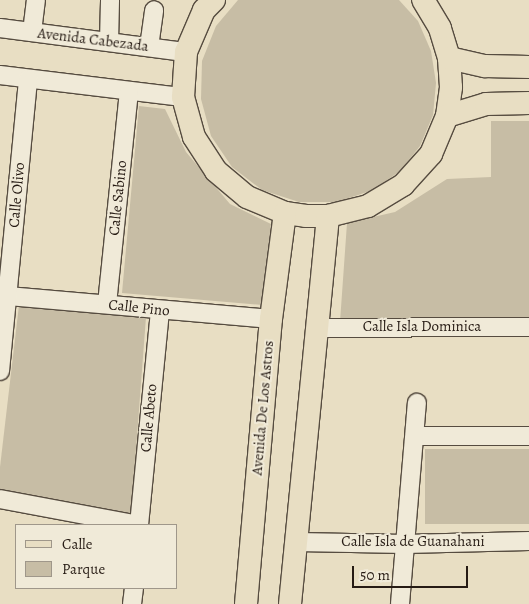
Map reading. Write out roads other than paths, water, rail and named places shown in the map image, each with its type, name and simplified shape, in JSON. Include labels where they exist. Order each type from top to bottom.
[{"type":"main road","points":[[214,0],[204,10],[186,52],[183,97],[194,137],[216,171],[247,197],[285,213],[328,216],[368,206],[403,185],[431,154],[447,116],[451,87],[449,58],[440,28],[423,0]]},
{"type":"main road","points":[[449,58],[485,66],[529,67]]},
{"type":"main road","points":[[447,116],[486,104],[529,103]]},
{"type":"main road","name":"Avenida De Los Astros","points":[[246,604],[271,319],[285,213]]},
{"type":"main road","points":[[290,604],[328,216]]},
{"type":"street","points":[[32,32],[36,0]]},
{"type":"street","points":[[108,42],[110,0]]},
{"type":"street","points":[[149,47],[154,10]]},
{"type":"street","name":"Avenida Cabezada","points":[[0,28],[186,52]]},
{"type":"street","points":[[0,75],[183,97]]},
{"type":"street","name":"Calle Olivo","points":[[0,371],[28,79]]},
{"type":"street","name":"Calle Sabino","points":[[106,304],[129,91]]},
{"type":"street","name":"Calle Pino","points":[[8,296],[271,319]]},
{"type":"street","name":"Calle Abeto","points":[[139,524],[160,310]]},
{"type":"street","name":"Calle Isla Dominica","points":[[316,328],[529,327]]},
{"type":"street","points":[[400,604],[416,436],[417,403]]},
{"type":"street","points":[[416,436],[529,436]]},
{"type":"street","points":[[0,499],[134,524]]},
{"type":"street","name":"Calle Isla de Guanahani","points":[[297,542],[406,544],[529,540]]},
{"type":"street","points":[[132,604],[134,589]]}]
